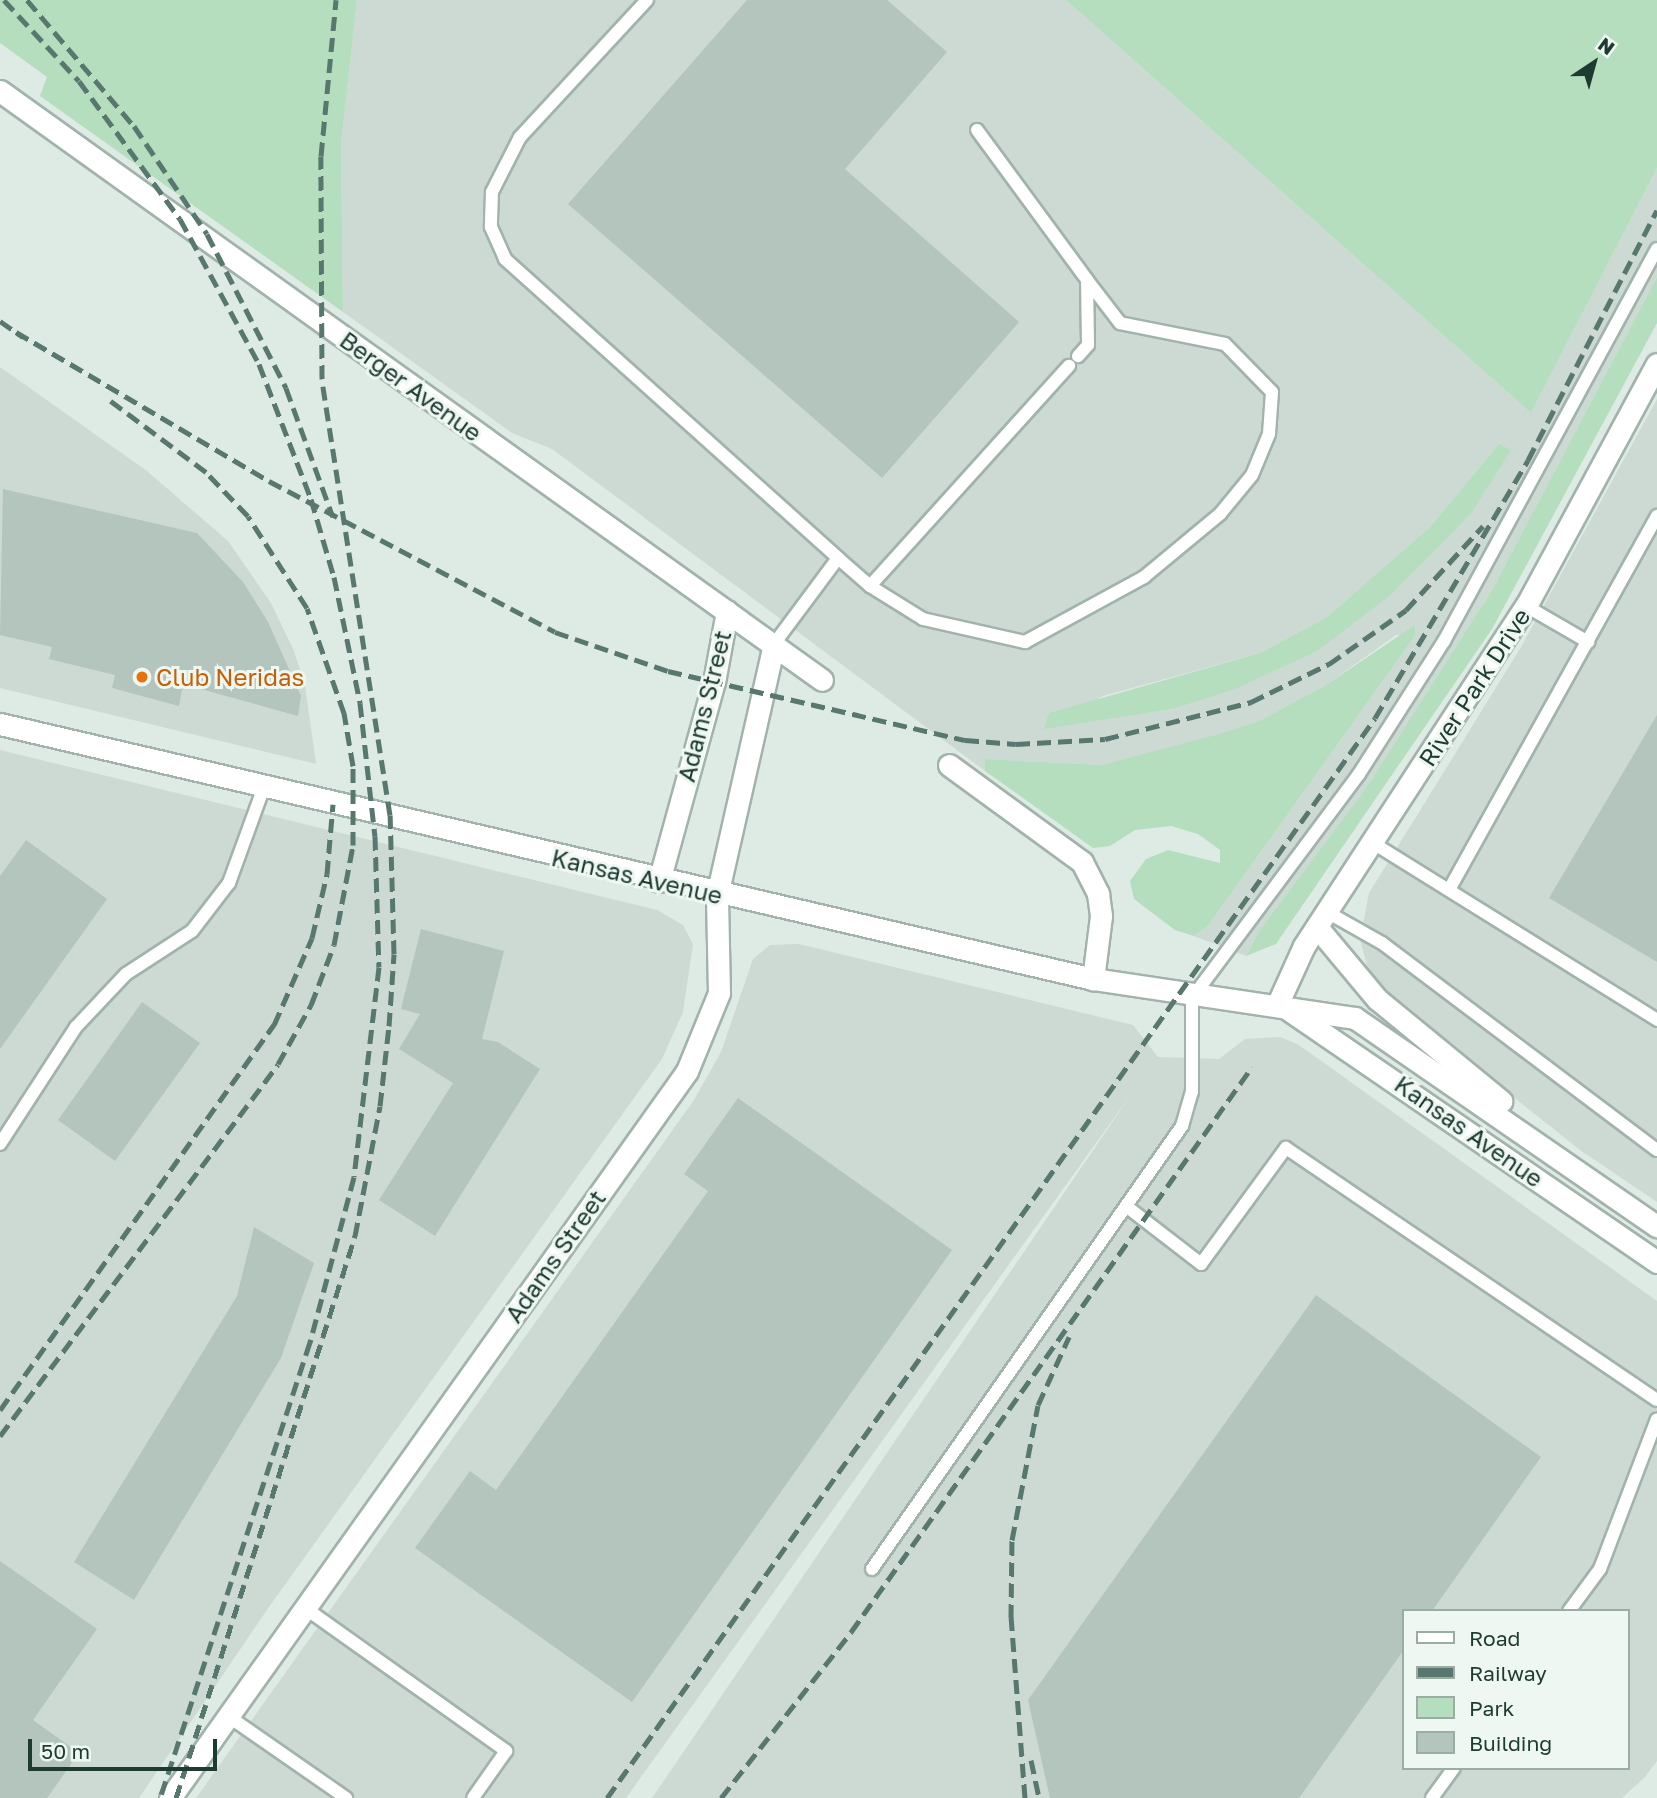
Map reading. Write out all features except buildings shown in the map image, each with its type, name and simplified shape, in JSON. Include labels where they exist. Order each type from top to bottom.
[{"type":"street","name":"Berger Avenue","points":[[0,91],[822,680]]},
{"type":"street","name":"River Park Drive","points":[[1278,1003],[1322,920],[1526,606],[1657,364]]},
{"type":"street","name":"Adams Street","points":[[659,881],[714,682],[727,611]]},
{"type":"street","name":"Adams Street","points":[[170,1798],[687,1071],[719,993],[717,895],[774,644]]},
{"type":"street","name":"Kansas Avenue","points":[[0,724],[717,895],[1093,979],[1192,998],[1278,1003],[1356,1018],[1657,1226]]},
{"type":"street","points":[[949,765],[1082,862],[1098,894],[1101,916],[1093,979]]},
{"type":"street","points":[[1322,920],[1377,999],[1474,1078],[1551,1153]]},
{"type":"street","name":"Kansas Avenue","points":[[1278,1003],[1657,1262]]},
{"type":"lane","points":[[647,0],[520,137],[492,192],[491,227],[505,259],[870,586],[923,619],[1025,642],[1144,577],[1220,513],[1252,475],[1269,434],[1272,392],[1225,344],[1120,323],[977,130]]},
{"type":"lane","points":[[872,1569],[1182,1126],[1192,1092],[1192,998],[1359,774],[1444,641],[1657,249]]},
{"type":"lane","points":[[1078,356],[1088,345],[1087,279]]},
{"type":"lane","points":[[870,586],[1069,366]]},
{"type":"lane","points":[[1450,888],[1657,516]]},
{"type":"lane","points":[[774,644],[838,558]]},
{"type":"lane","points":[[1526,606],[1588,642]]},
{"type":"lane","points":[[0,1144],[76,1027],[126,974],[192,932],[229,883],[264,787]]},
{"type":"lane","points":[[1373,843],[1450,888],[1657,1020]]},
{"type":"lane","points":[[1322,920],[1424,974],[1657,1150]]},
{"type":"lane","points":[[1126,1206],[1201,1264],[1286,1148],[1657,1400]]},
{"type":"lane","points":[[1570,1609],[1600,1569],[1657,1419]]},
{"type":"lane","points":[[305,1608],[506,1751],[473,1798]]},
{"type":"lane","points":[[228,1716],[346,1798]]},
{"type":"lane","points":[[1432,1798],[1453,1770]]},
{"type":"shaded area","points":[[357,0],[1066,0],[1531,413],[1657,168],[1657,277],[1492,590],[1366,788],[1260,930],[1246,956],[1194,936],[1208,926],[1415,636],[1396,635],[1326,685],[1259,721],[1157,755],[1102,765],[984,759],[985,771],[552,449],[512,433],[343,312],[341,144]],"holes":[[[1499,444],[1470,515],[1392,594],[1172,709],[1045,728],[1103,696],[1260,653],[1327,617],[1429,528]]]},
{"type":"shaded area","points":[[0,367],[147,471],[228,541],[271,603],[294,651],[305,685],[316,764],[0,688]]},
{"type":"shaded area","points":[[1657,399],[1657,1202],[1580,1150],[1394,1002],[1371,980],[1360,940],[1369,893],[1521,647]]},
{"type":"shaded area","points":[[0,750],[657,910],[683,925],[693,944],[683,1012],[662,1059],[269,1607],[139,1798],[0,1798]]},
{"type":"shaded area","points":[[799,944],[1133,1025],[1158,1057],[1219,1059],[1245,1039],[1280,1037],[1299,1045],[1657,1301],[1657,1761],[1645,1777],[1622,1798],[652,1798],[1132,1093],[626,1798],[196,1798],[694,1100],[721,1052],[753,959],[770,945]]},
{"type":"green space","points":[[0,0],[357,0],[341,144],[343,312],[40,96],[47,77],[0,43]]},
{"type":"green space","points":[[1066,0],[1657,0],[1657,168],[1531,413]]},
{"type":"green space","points":[[1657,277],[1657,323],[1492,629],[1276,944],[1246,956],[1260,930],[1366,788],[1492,590]]},
{"type":"green space","points":[[1499,444],[1511,450],[1470,515],[1392,594],[1317,651],[1235,689],[1172,709],[1044,729],[1049,713],[1260,653],[1327,617],[1429,528]]},
{"type":"green space","points":[[1415,625],[1415,636],[1208,926],[1194,936],[1175,930],[1134,899],[1130,881],[1146,859],[1168,850],[1220,863],[1220,850],[1198,834],[1171,826],[1135,830],[1110,846],[1093,848],[985,771],[984,759],[1102,765],[1259,721],[1326,685]]},
{"type":"railway","points":[[4,0],[79,81],[180,219],[259,364],[311,499],[334,577],[360,703],[375,836],[379,967],[354,1177],[310,1342],[160,1798]]},
{"type":"railway","points":[[27,0],[134,126],[207,234],[286,388],[333,517]]},
{"type":"railway","points":[[176,1798],[355,1236],[380,1106],[389,1026],[394,954],[390,815],[322,379],[321,156],[336,0]]},
{"type":"railway","points":[[607,1798],[1375,718],[1528,460],[1657,210]]},
{"type":"railway","points":[[0,321],[23,337]]},
{"type":"railway","points":[[16,332],[269,481],[555,632],[668,671],[965,740],[1016,744],[1105,739],[1251,702],[1329,664],[1406,610],[1483,526]]},
{"type":"railway","points":[[0,1436],[278,1064],[311,1005],[334,945],[353,845],[353,766],[344,713],[307,608],[248,516],[206,472],[108,399]]},
{"type":"railway","points":[[0,1410],[274,1025],[312,938],[327,874],[333,804]]},
{"type":"railway","points":[[721,1798],[851,1632],[1252,1067]]},
{"type":"railway","points":[[1025,1798],[1011,1618],[1012,1540],[1038,1405],[1069,1337]]},
{"type":"railway","points":[[1031,1760],[1039,1798]]},
{"type":"place","name":"Club Neridas","points":[[142,677]]}]
